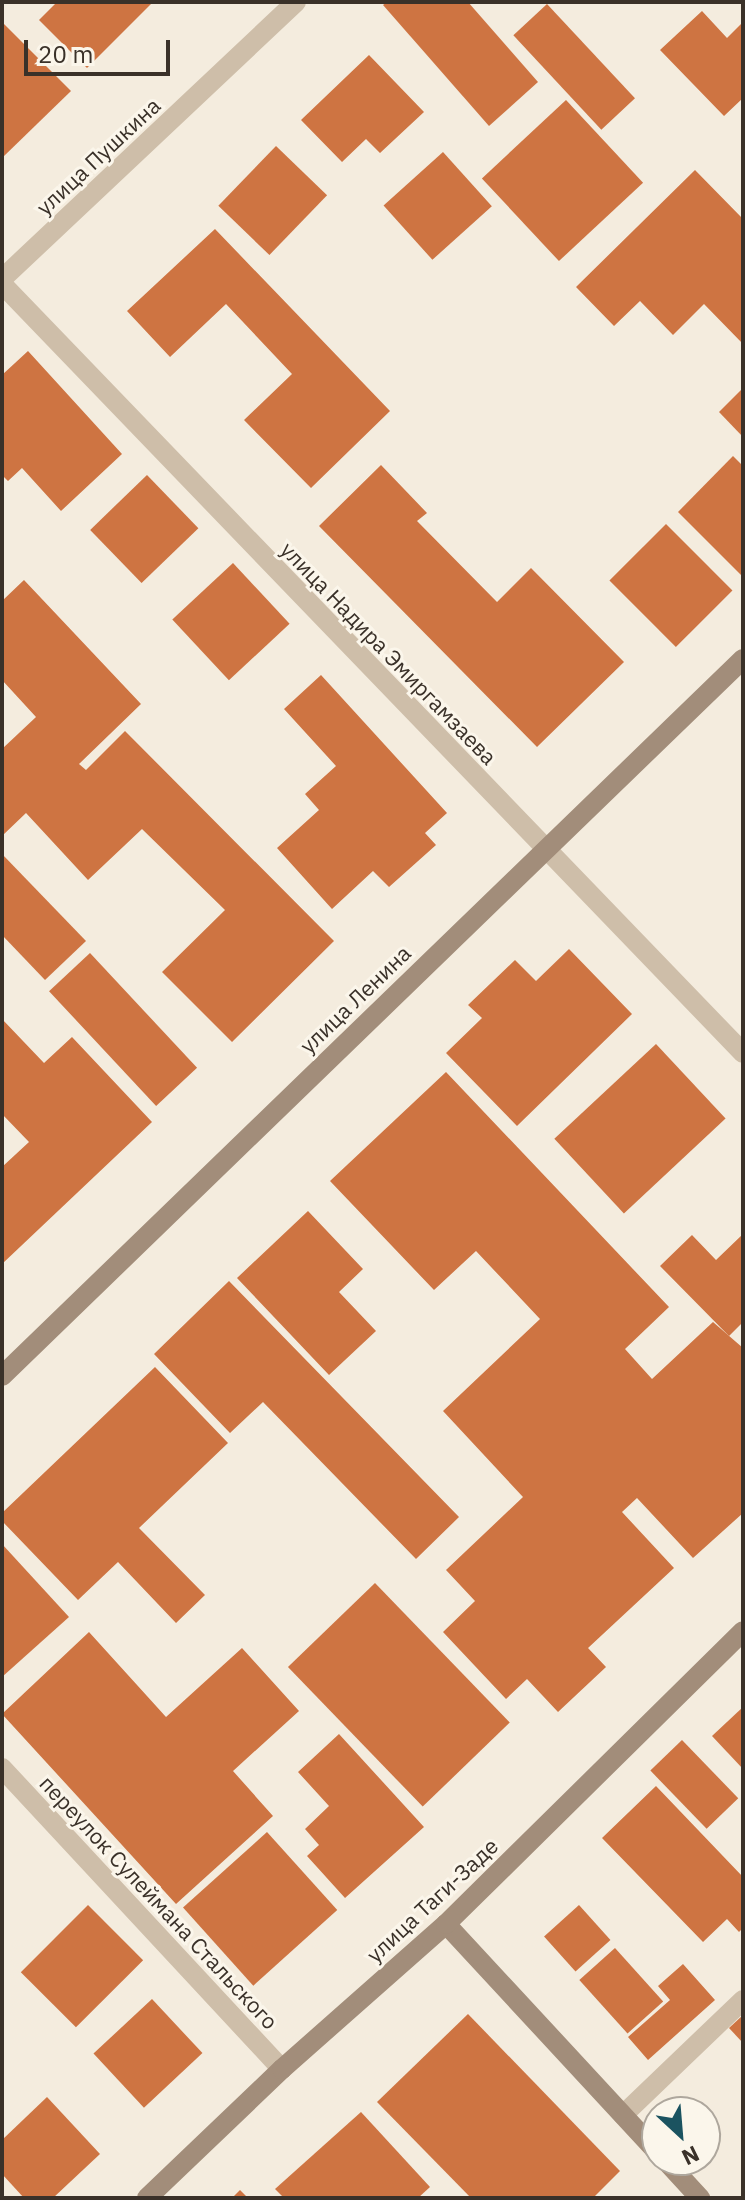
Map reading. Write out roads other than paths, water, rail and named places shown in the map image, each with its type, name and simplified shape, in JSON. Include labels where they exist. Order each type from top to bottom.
[{"type":"street","name":"улица Пушкина","points":[[2,281],[296,2]]},
{"type":"street","name":"улица Надира Эмиргамзаева","points":[[2,281],[544,850],[743,1053]]},
{"type":"street","name":"улица Ленина","points":[[2,1376],[743,659]]},
{"type":"street","name":"улица Таги-Заде","points":[[147,2198],[282,2069],[446,1924],[743,1631]]},
{"type":"street","name":"переулок Сулеймана Стальского","points":[[2,1768],[282,2069]]},
{"type":"street","points":[[446,1924],[641,2135]]},
{"type":"street","points":[[623,2115],[743,2000]]},
{"type":"street","points":[[680,2176],[700,2198]]}]
